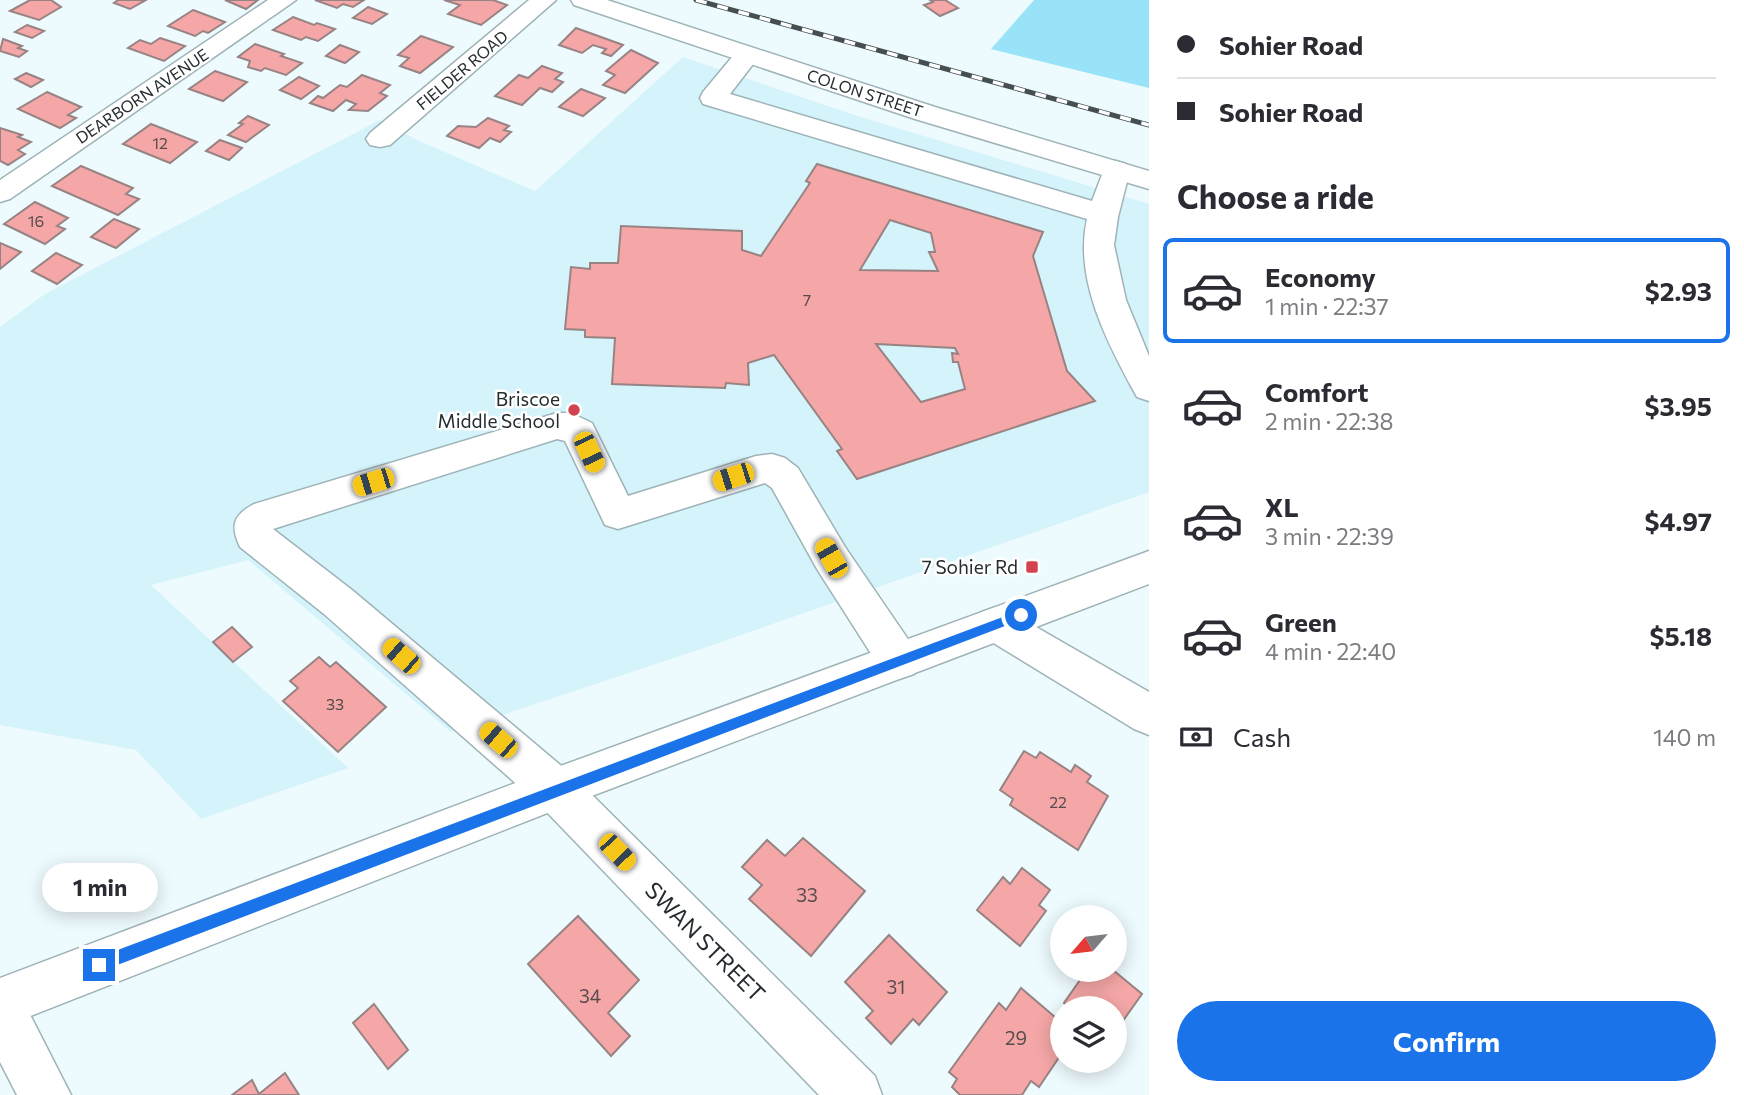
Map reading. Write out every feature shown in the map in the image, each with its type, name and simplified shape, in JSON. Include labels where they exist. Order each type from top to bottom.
[{"type":"main road","name":"DEARBORN AVENUE","points":[[0,193],[284,0]]},
{"type":"main road","name":"FIELDER ROAD","points":[[380,139],[544,0]]},
{"type":"main road","name":"COLON STREET","points":[[583,0],[747,55],[1149,180]]},
{"type":"main road","points":[[747,55],[713,98],[1105,214]]},
{"type":"main road","points":[[1116,170],[1099,244],[1106,283],[1129,352],[1149,388]]},
{"type":"main road","name":"SWAN STREET","points":[[856,1095],[555,789],[338,602],[254,536],[252,523],[267,514],[557,426],[571,426],[579,432],[618,514],[756,470],[772,468],[785,478],[831,558],[899,661]]},
{"type":"main road","points":[[0,1003],[555,789],[1149,567]]},
{"type":"main road","points":[[996,624],[1149,715]]},
{"type":"main road","points":[[0,1009],[44,1095]]},
{"type":"shaded area","points":[[1034,0],[1149,0],[1149,88],[991,49]]},
{"type":"shaded area","name":"Briscoe Middle School","points":[[683,57],[858,116],[1149,204],[1149,492],[707,647],[451,732],[248,560],[151,585],[348,768],[201,819],[136,750],[0,725],[0,327],[45,294],[380,120],[417,140],[535,191]]},
{"type":"building","points":[[30,0],[51,0],[61,7],[39,20],[10,11]]},
{"type":"building","points":[[118,0],[146,0],[130,9],[114,3]]},
{"type":"building","points":[[225,0],[258,0],[246,9]]},
{"type":"building","points":[[315,0],[364,0],[353,7],[343,4],[337,8]]},
{"type":"building","points":[[444,0],[493,0],[507,5],[481,25],[448,14],[460,5]]},
{"type":"building","points":[[930,0],[945,0],[958,8],[940,16],[924,5],[933,2]]},
{"type":"building","points":[[368,7],[387,14],[372,24],[353,18]]},
{"type":"building","points":[[193,10],[225,22],[208,33],[203,31],[195,36],[168,26]]},
{"type":"building","points":[[293,17],[335,29],[318,41],[306,37],[301,40],[273,30]]},
{"type":"building","points":[[27,25],[44,31],[32,38],[15,32]]},
{"type":"building","points":[[576,28],[623,45],[611,56],[602,53],[606,49],[593,45],[582,53],[559,45]]},
{"type":"building","points":[[421,36],[453,47],[420,73],[400,66],[409,58],[398,55]]},
{"type":"building","points":[[160,38],[185,46],[164,61],[128,48],[140,40],[151,44]]},
{"type":"building","points":[[3,39],[22,46],[18,48],[27,51],[19,57],[0,51]]},
{"type":"building","points":[[255,44],[302,63],[286,75],[265,68],[261,71],[248,67],[250,61],[238,57]]},
{"type":"building","points":[[340,45],[359,52],[345,63],[326,56]]},
{"type":"building","points":[[631,50],[658,63],[625,93],[603,85],[615,75],[606,71]]},
{"type":"building","points":[[542,66],[562,73],[555,79],[563,82],[552,92],[540,88],[522,105],[495,96],[519,75],[528,78]]},
{"type":"building","points":[[215,71],[247,82],[223,101],[189,89]]},
{"type":"building","points":[[26,73],[43,80],[31,87],[15,79]]},
{"type":"building","points":[[362,75],[390,85],[380,93],[387,96],[368,111],[349,110],[356,104],[346,100],[333,111],[310,103],[318,96],[323,98],[340,85],[347,87]]},
{"type":"building","points":[[299,77],[319,86],[301,99],[280,90]]},
{"type":"building","points":[[581,89],[605,98],[583,116],[559,107]]},
{"type":"building","points":[[47,92],[81,107],[68,115],[76,118],[60,128],[18,109]]},
{"type":"building","points":[[248,116],[269,125],[246,142],[228,135],[243,124],[239,123]]},
{"type":"building","points":[[488,118],[509,126],[504,130],[511,132],[500,142],[490,138],[479,148],[447,136],[458,126],[476,127]]},
{"type":"building","points":[[151,124],[197,142],[170,163],[123,144]]},
{"type":"building","points":[[0,128],[22,135],[18,137],[31,142],[18,150],[25,154],[8,165],[0,161]]},
{"type":"building","points":[[220,140],[242,148],[229,160],[206,151]]},
{"type":"building","points":[[817,164],[1043,232],[1033,256],[1067,371],[1095,401],[857,479],[837,451],[842,449],[774,355],[748,363],[749,385],[726,383],[725,388],[612,384],[615,338],[585,337],[585,330],[565,329],[571,267],[590,269],[590,263],[618,263],[621,226],[742,231],[742,250],[761,256],[810,183],[806,181]],"holes":[[[890,220],[931,233],[935,252],[929,252],[938,271],[860,270]],[[876,344],[955,348],[958,354],[952,353],[953,362],[958,362],[965,389],[921,402]]]},
{"type":"building","points":[[81,166],[133,188],[126,194],[139,199],[118,215],[52,186]]},
{"type":"building","points":[[35,202],[68,218],[57,226],[65,229],[45,244],[4,224]]},
{"type":"building","points":[[114,219],[139,229],[116,248],[91,237]]},
{"type":"building","points":[[0,243],[21,252],[0,269]]},
{"type":"building","points":[[56,253],[82,265],[57,284],[32,271]]},
{"type":"building","points":[[232,627],[252,647],[233,662],[213,642]]},
{"type":"building","points":[[319,657],[330,667],[336,662],[386,707],[338,752],[283,701],[298,688],[290,681]]},
{"type":"building","points":[[1024,751],[1036,758],[1040,752],[1071,772],[1075,765],[1091,776],[1087,782],[1108,796],[1078,850],[1010,805],[1013,799],[1000,790]]},
{"type":"building","points":[[803,838],[865,891],[811,956],[749,899],[762,885],[742,867],[767,840],[785,856]]},
{"type":"building","points":[[1022,868],[1050,890],[1039,905],[1046,911],[1020,946],[977,910],[1003,877],[1010,884]]},
{"type":"building","points":[[578,916],[639,980],[608,1013],[630,1036],[611,1056],[528,964]]},
{"type":"building","points":[[889,935],[947,992],[919,1025],[913,1019],[891,1044],[866,1018],[873,1011],[845,982]]},
{"type":"building","points":[[1079,982],[1127,982],[1142,994],[1127,1015],[1127,996],[1069,996]]},
{"type":"building","points":[[1021,988],[1050,1013],[1050,1071],[1039,1087],[1031,1081],[1022,1095],[960,1095],[952,1087],[957,1079],[949,1072],[999,1003],[1006,1010]]},
{"type":"building","points":[[374,1004],[408,1050],[388,1069],[353,1023]]},
{"type":"building","points":[[285,1073],[299,1095],[232,1095],[252,1080],[259,1094]]},
{"type":"railway","points":[[696,0],[1149,125]]},
{"type":"place","name":"Briscoe Middle School","points":[[574,410]]},
{"type":"place","name":"7 Sohier Rd","points":[[1032,567]]},
{"type":"route","points":[[99,965],[555,789],[1021,615]]}]
